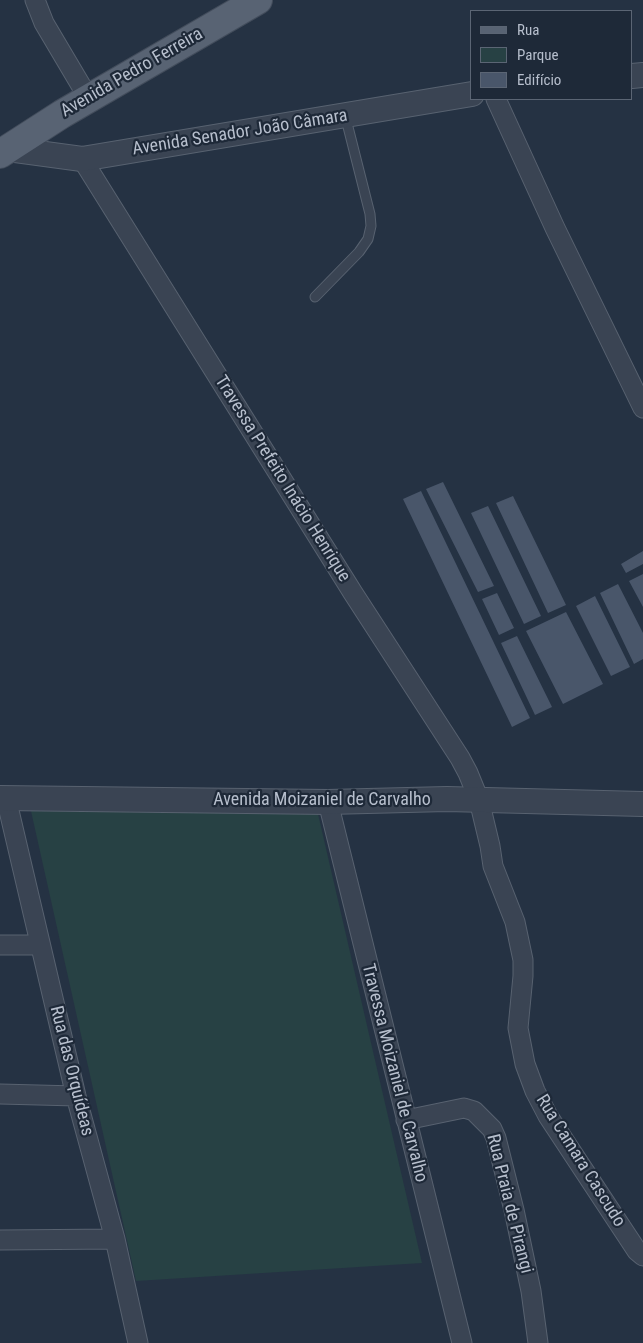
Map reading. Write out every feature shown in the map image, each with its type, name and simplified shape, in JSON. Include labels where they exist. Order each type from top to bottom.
[{"type":"main road","name":"Avenida Pedro Ferreira","points":[[4,152],[62,114],[258,0]]},
{"type":"street","points":[[35,0],[44,23],[89,99]]},
{"type":"street","name":"Avenida Senador João Câmara","points":[[4,152],[82,159],[470,94]]},
{"type":"street","points":[[496,100],[554,228],[643,408]]},
{"type":"street","name":"Travessa Prefeito Inácio Henrique","points":[[82,159],[353,593],[460,758],[479,800]]},
{"type":"street","name":"Avenida Moizaniel de Carvalho","points":[[3,798],[328,802],[479,800],[643,804]]},
{"type":"street","name":"Rua das Orquídeas","points":[[3,798],[76,1096],[115,1239],[138,1343]]},
{"type":"street","name":"Rua Camara Cascudo","points":[[479,800],[493,866],[515,922],[523,960],[518,1028],[525,1064],[535,1091],[548,1116],[637,1251],[643,1256]]},
{"type":"street","name":"Travessa Moizaniel de Carvalho","points":[[328,802],[462,1343]]},
{"type":"street","points":[[0,945],[40,945]]},
{"type":"street","points":[[0,1094],[76,1096]]},
{"type":"street","name":"Rua Praia de Pirangi","points":[[406,1120],[464,1108],[474,1111],[492,1129],[496,1138],[518,1228],[531,1292],[538,1343]]},
{"type":"street","points":[[0,1240],[115,1239]]},
{"type":"lane","points":[[315,297],[359,252],[368,239],[371,226],[370,214],[345,115]]},
{"type":"green space","points":[[31,811],[318,814],[422,1263],[136,1281]]},
{"type":"building","points":[[443,482],[494,586],[478,592],[426,489]]},
{"type":"building","points":[[421,491],[530,718],[512,727],[403,499]]},
{"type":"building","points":[[513,496],[566,605],[548,613],[496,503]]},
{"type":"building","points":[[488,506],[541,616],[524,624],[471,513]]},
{"type":"building","points":[[643,551],[643,564],[626,573],[621,564]]},
{"type":"building","points":[[643,574],[643,607],[629,581]]},
{"type":"building","points":[[618,584],[643,633],[643,659],[634,664],[600,593]]},
{"type":"building","points":[[497,593],[514,628],[499,635],[482,599]]},
{"type":"building","points":[[595,596],[630,667],[611,676],[576,606]]},
{"type":"building","points":[[566,612],[603,684],[563,704],[526,631]]},
{"type":"building","points":[[517,636],[552,707],[535,715],[501,643]]}]
